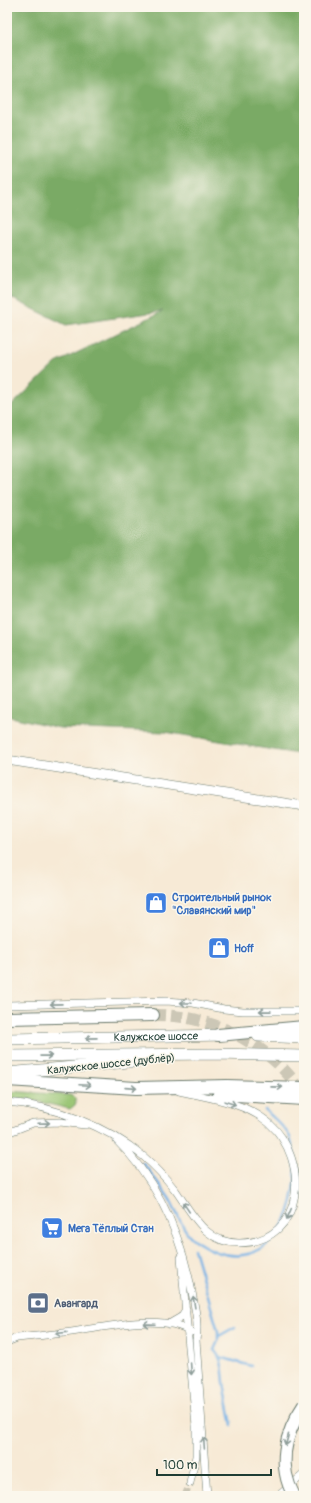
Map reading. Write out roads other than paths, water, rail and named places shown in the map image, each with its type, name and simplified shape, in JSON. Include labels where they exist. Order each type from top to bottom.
[{"type":"highway","points":[[7,1018],[153,1015]]},
{"type":"highway","points":[[218,1035],[304,1027]]},
{"type":"highway","points":[[7,1080],[304,1099]]},
{"type":"highway","points":[[154,1089],[227,1086],[304,1088]]},
{"type":"highway","points":[[294,1496],[286,1477],[284,1452],[291,1427],[304,1405]]},
{"type":"main road","name":"Калужское шоссе","points":[[7,1040],[218,1035],[304,1038]]},
{"type":"main road","name":"Калужское шоссе","points":[[7,1056],[216,1054],[304,1056]]},
{"type":"main road","name":"Калужское шоссе (дублёр)","points":[[7,1073],[216,1054]]},
{"type":"street","points":[[7,760],[304,806]]},
{"type":"street","points":[[7,1005],[166,1001],[193,1003],[230,1010],[304,1011]]},
{"type":"street","points":[[7,1102],[50,1109],[67,1114],[134,1148],[154,1166],[174,1188],[197,1223],[212,1236],[230,1243],[240,1243],[259,1241],[273,1234],[285,1222],[294,1198],[295,1170],[289,1149],[284,1140],[269,1122],[245,1108],[178,1090]]},
{"type":"street","points":[[7,1133],[34,1123],[60,1122],[93,1126]]},
{"type":"street","points":[[112,1136],[131,1156],[158,1193],[179,1244],[194,1301],[198,1326],[196,1340],[207,1496]]},
{"type":"street","points":[[179,1244],[197,1441],[195,1466],[190,1483]]},
{"type":"street","points":[[169,1324],[181,1317],[186,1309]]},
{"type":"street","points":[[7,1342],[17,1338],[80,1331],[130,1323],[169,1324],[188,1330],[196,1340]]},
{"type":"street","points":[[278,1496],[301,1476]]},
{"type":"waterway","points":[[143,1163],[169,1198],[187,1232],[196,1241],[222,1253],[244,1255],[263,1247],[278,1232],[288,1212],[294,1188],[295,1163],[288,1133],[265,1110]]},
{"type":"waterway","points":[[194,1249],[218,1331],[218,1341],[214,1350],[222,1364],[232,1426]]},
{"type":"waterway","points":[[219,1336],[235,1327]]},
{"type":"waterway","points":[[220,1357],[251,1366]]},
{"type":"tunnel","points":[[153,1015],[175,1016],[196,1020],[218,1026],[238,1035],[274,1060],[290,1076],[303,1094]]},
{"type":"tunnel","points":[[185,1496],[190,1483]]},
{"type":"place","name":"Строительный рынок \"Славянский мир\"","points":[[156,903]]},
{"type":"place","name":"Hoff","points":[[219,948]]},
{"type":"place","name":"Мега Тёплый Cтан","points":[[52,1228]]},
{"type":"place","name":"Авангард","points":[[38,1303]]}]
